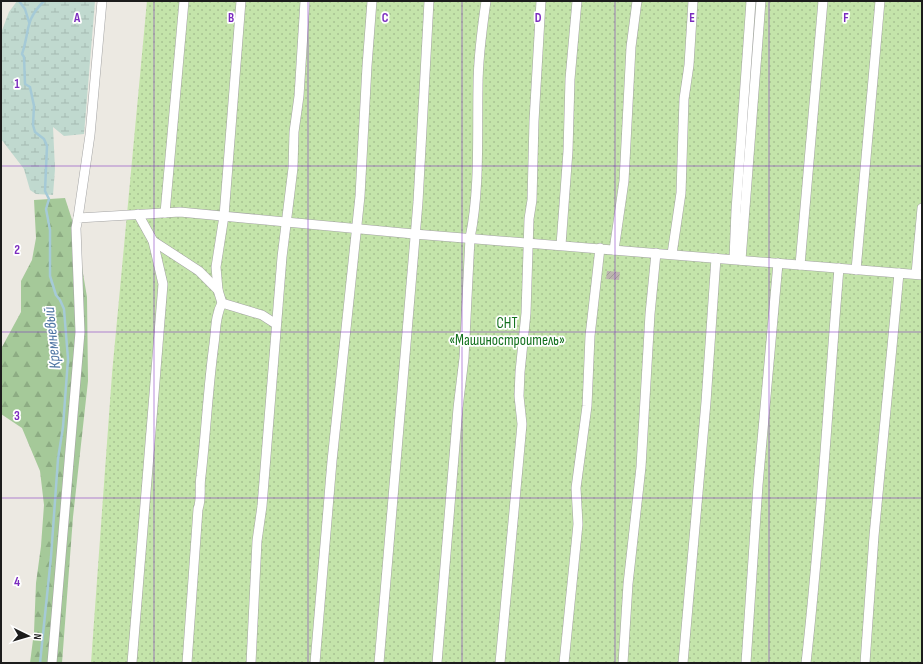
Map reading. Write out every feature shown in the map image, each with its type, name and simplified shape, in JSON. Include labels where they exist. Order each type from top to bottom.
[{"type":"lane","points":[[52,663],[80,332],[76,228],[90,135],[102,1]]},
{"type":"lane","points":[[165,213],[184,1]]},
{"type":"lane","points":[[186,663],[198,509],[201,502],[199,491],[212,361],[217,312],[222,303],[218,290],[216,267],[224,216],[241,1]]},
{"type":"lane","points":[[251,663],[257,541],[262,506],[276,324],[286,221],[293,168],[294,132],[299,96],[305,1]]},
{"type":"lane","points":[[315,663],[332,461],[357,228],[372,1]]},
{"type":"lane","points":[[379,663],[414,234],[418,202],[429,1]]},
{"type":"lane","points":[[437,663],[464,358],[470,238],[473,222],[476,170],[478,77],[486,1]]},
{"type":"lane","points":[[500,663],[522,424],[520,372],[526,313],[540,1]]},
{"type":"lane","points":[[561,245],[568,151],[570,79],[578,1]]},
{"type":"lane","points":[[614,250],[624,181],[631,47],[637,1]]},
{"type":"lane","points":[[672,254],[681,193],[684,99],[689,65],[693,1]]},
{"type":"lane","points":[[738,260],[736,204],[751,1]]},
{"type":"lane","points":[[738,260],[761,1]]},
{"type":"lane","points":[[800,265],[823,1]]},
{"type":"lane","points":[[856,270],[880,1]]},
{"type":"lane","points":[[78,218],[180,212],[414,234],[529,242],[919,275],[922,208]]},
{"type":"lane","points":[[132,663],[163,284],[153,241],[138,214]]},
{"type":"lane","points":[[153,241],[186,261],[218,290]]},
{"type":"lane","points":[[564,663],[577,538],[576,488],[587,406],[590,336],[600,248]]},
{"type":"lane","points":[[623,663],[628,584],[641,467],[650,314],[656,253]]},
{"type":"lane","points":[[683,663],[706,402],[716,258]]},
{"type":"lane","points":[[746,663],[758,485],[778,263]]},
{"type":"lane","points":[[806,663],[819,547],[822,478],[839,268]]},
{"type":"lane","points":[[865,663],[874,536],[899,273]]},
{"type":"lane","points":[[222,303],[262,315],[276,324]]},
{"type":"green space","points":[[17,1],[95,1],[84,134],[64,136],[53,127],[55,169],[53,195],[36,194],[30,190],[24,169],[1,139],[1,33],[9,12]]},
{"type":"green space","name":"СНТ «Машиностроитель»","points":[[147,1],[922,1],[922,663],[91,663],[112,374]]},
{"type":"green space","points":[[65,198],[76,232],[87,297],[88,381],[73,517],[62,663],[30,663],[34,632],[36,583],[44,505],[40,471],[22,428],[1,414],[2,347],[21,312],[21,281],[32,260],[36,238],[34,200]]},
{"type":"building","points":[[607,271],[620,272],[619,280],[606,279]]},
{"type":"waterway","points":[[19,1],[25,9],[29,22]]},
{"type":"waterway","name":"Кремневый","points":[[40,663],[51,557],[58,459],[63,427],[68,359],[64,309],[56,295],[50,276],[50,230],[46,209],[49,199],[45,191],[47,146],[44,139],[35,132],[33,125],[34,106],[30,87],[25,84],[24,57],[22,54],[30,20],[44,1]]}]
